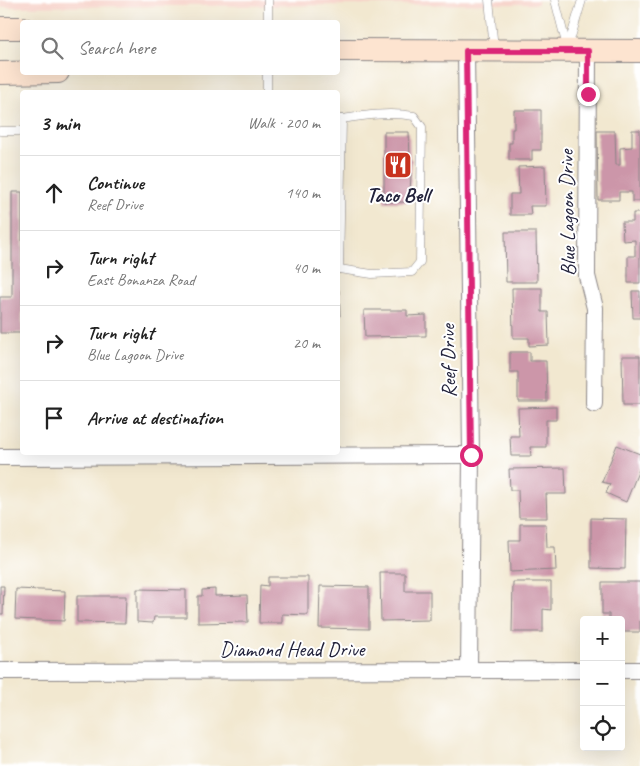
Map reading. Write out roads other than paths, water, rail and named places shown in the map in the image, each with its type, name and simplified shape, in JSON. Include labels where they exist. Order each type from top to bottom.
[{"type":"main road","points":[[0,28],[20,28]]},
{"type":"main road","points":[[340,50],[578,50],[640,52]]},
{"type":"main road","points":[[0,73],[20,73]]},
{"type":"street","name":"Blue Lagoon Drive","points":[[578,50],[587,276],[595,308],[594,404]]},
{"type":"street","name":"Reef Drive","points":[[466,51],[471,455],[469,670]]},
{"type":"street","points":[[0,457],[471,455]]},
{"type":"street","name":"Diamond Head Drive","points":[[0,671],[580,670]]},
{"type":"street","points":[[625,670],[640,670]]},
{"type":"lane","points":[[268,0],[268,20]]},
{"type":"lane","points":[[489,0],[494,50]]},
{"type":"lane","points":[[555,0],[578,50]]},
{"type":"lane","points":[[578,50],[582,0]]},
{"type":"lane","points":[[267,75],[267,90]]},
{"type":"lane","points":[[340,119],[375,114],[400,114],[414,116],[422,127],[420,262],[412,272],[372,274],[340,269]]},
{"type":"lane","points":[[0,131],[20,131]]},
{"type":"place","name":"Taco Bell","points":[[398,165]]}]
